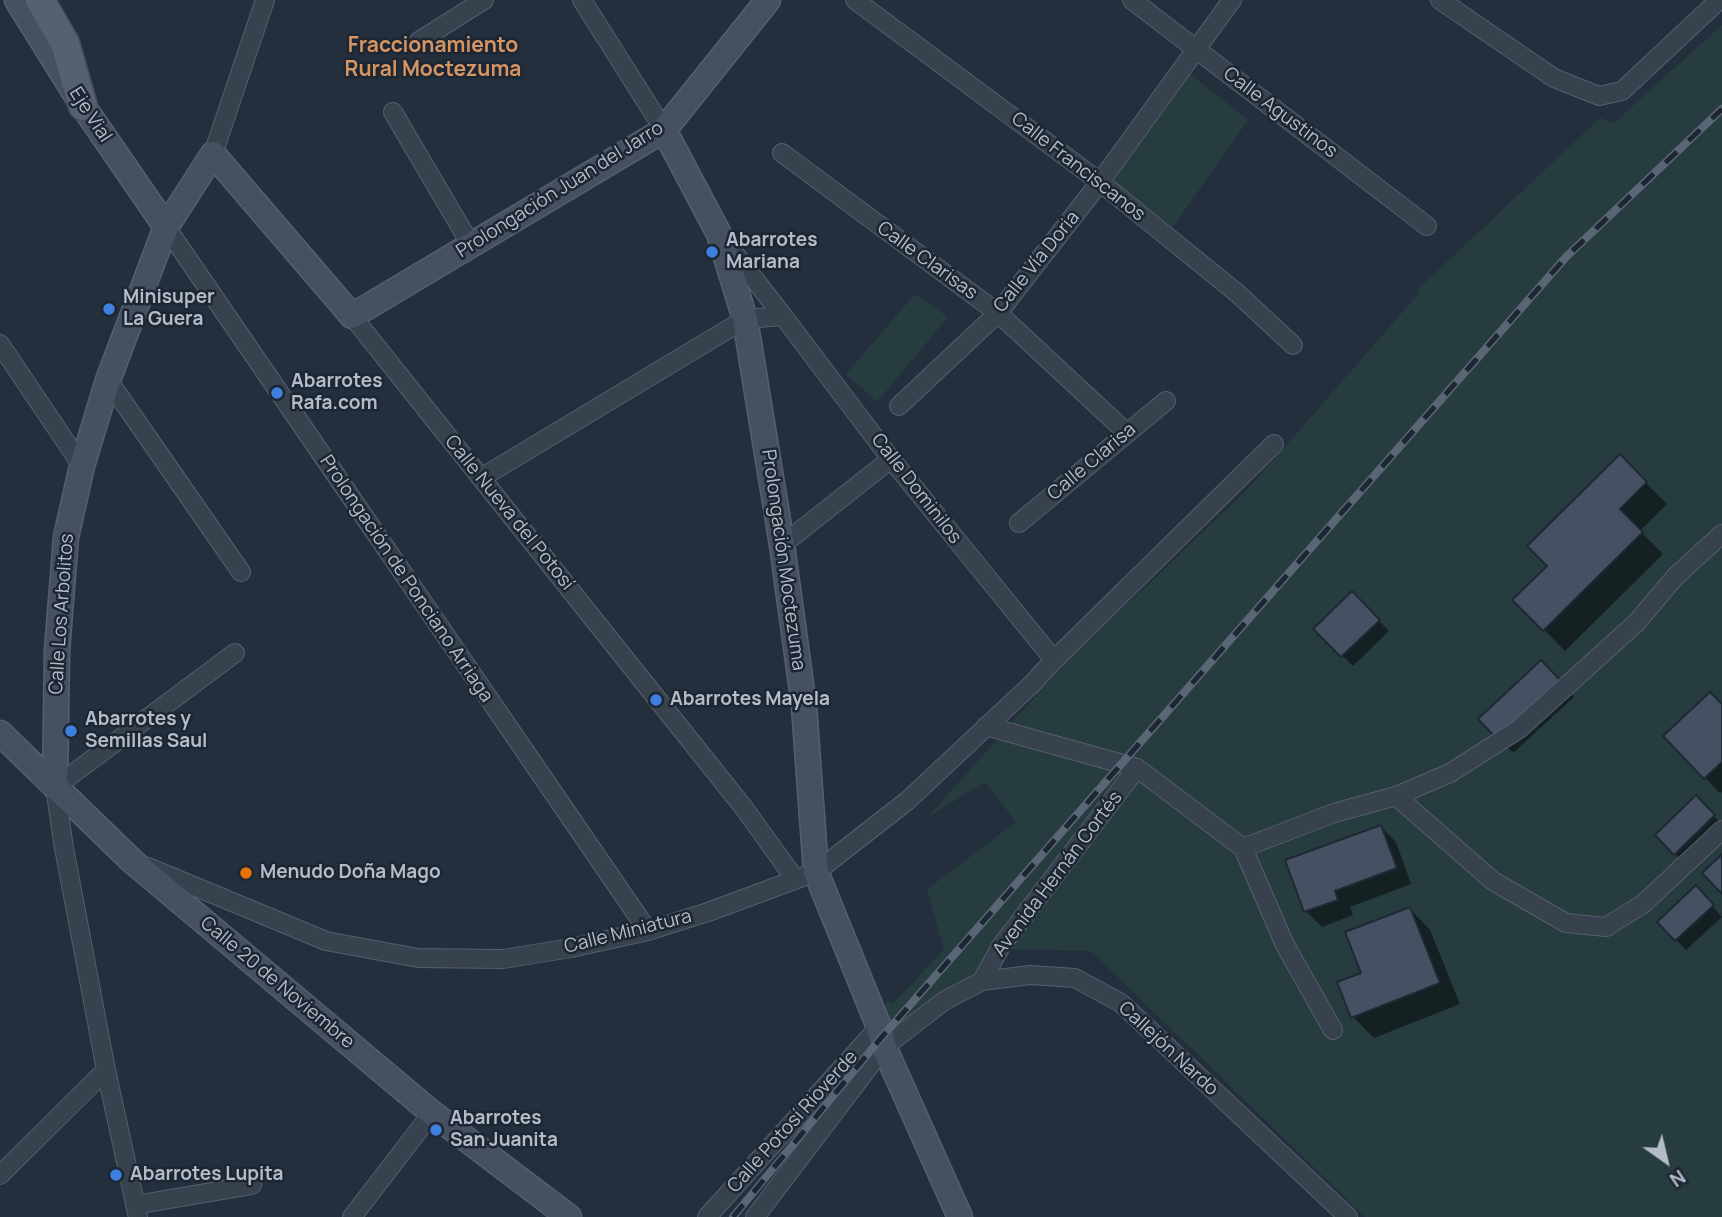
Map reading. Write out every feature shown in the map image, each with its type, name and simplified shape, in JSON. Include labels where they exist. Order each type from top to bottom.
[{"type":"main road","name":"Eje Vial","points":[[17,0],[83,106],[166,227]]},
{"type":"main road","points":[[40,0],[65,43],[83,106]]},
{"type":"main road","name":"Prolongación Juan del Jarro","points":[[352,316],[664,130],[768,0]]},
{"type":"main road","name":"Prolongación Moctezuma","points":[[664,130],[719,234],[745,319],[782,545],[804,706],[806,875],[882,1037],[960,1217]]},
{"type":"main road","name":"Calle Los Arbolitos","points":[[55,787],[57,651],[66,537],[82,466],[107,380],[166,227],[213,154]]},
{"type":"main road","name":"Calle Nueva del Potosí","points":[[213,154],[352,316]]},
{"type":"main road","name":"Calle 20 de Noviembre","points":[[0,733],[132,861],[432,1113],[569,1217]]},
{"type":"street","name":"Calle Los Arbolitos","points":[[213,154],[265,0]]},
{"type":"street","points":[[419,41],[484,0]]},
{"type":"street","name":"Prolongación Moctezuma","points":[[582,0],[664,130]]},
{"type":"street","name":"Calle Franciscanos","points":[[855,0],[1100,182],[1237,293],[1293,345]]},
{"type":"street","name":"Calle Agustinos","points":[[1132,0],[1427,226]]},
{"type":"street","name":"Calle Vía Doria","points":[[899,406],[998,313],[1100,182],[1232,0]]},
{"type":"street","points":[[1440,0],[1554,78],[1599,96],[1622,90],[1719,0]]},
{"type":"street","points":[[393,112],[471,245]]},
{"type":"street","name":"Calle Clarisas","points":[[782,153],[998,313],[1127,433]]},
{"type":"street","name":"Prolongación de Ponciano Arriaga","points":[[166,227],[648,931]]},
{"type":"street","name":"Calle Dominilos","points":[[719,234],[891,458],[1054,660]]},
{"type":"street","name":"Calle Nueva del Potosí","points":[[352,316],[744,808],[806,875]]},
{"type":"street","points":[[481,478],[745,319],[783,316]]},
{"type":"street","points":[[0,344],[82,466]]},
{"type":"street","points":[[107,380],[242,572]]},
{"type":"street","name":"Calle Clarisa","points":[[1019,523],[1166,401]]},
{"type":"street","name":"Calle Miniatura","points":[[132,861],[326,941],[418,958],[503,959],[648,931],[708,912],[806,875],[907,801],[1034,683],[1054,660],[1274,444]]},
{"type":"street","points":[[782,545],[891,458]]},
{"type":"street","points":[[1243,848],[1334,813],[1396,796],[1450,773],[1519,729],[1636,624],[1676,576],[1722,534]]},
{"type":"street","points":[[55,787],[235,653]]},
{"type":"street","points":[[986,726],[1137,768],[1243,848],[1285,945],[1333,1030]]},
{"type":"street","name":"Avenida Hernán Cortés","points":[[982,981],[1001,947],[1137,768]]},
{"type":"street","name":"Calle Los Arbolitos","points":[[55,787],[106,1070],[136,1211]]},
{"type":"street","points":[[1396,796],[1493,881],[1566,923],[1606,927],[1643,904],[1722,830]]},
{"type":"street","name":"Callejón Nardo","points":[[882,1037],[982,981],[1030,975],[1075,978],[1121,1003],[1348,1217]]},
{"type":"street","name":"Calle Potosí Rioverde","points":[[707,1217],[882,1037]]},
{"type":"street","name":"Calle Potosí Rioverde","points":[[755,1217],[882,1037]]},
{"type":"street","points":[[0,1175],[106,1070]]},
{"type":"street","points":[[352,1217],[432,1113]]},
{"type":"street","points":[[136,1211],[252,1185]]},
{"type":"green space","points":[[1722,25],[1722,1217],[1365,1217],[1091,951],[1009,949],[1014,942],[892,1037],[877,1015],[888,1001],[893,1003],[944,950],[927,889],[1016,822],[985,782],[928,817],[1067,661],[1248,489],[1419,293],[1416,291],[1600,118],[1614,123]]},
{"type":"green space","points":[[1190,74],[1248,120],[1173,227],[1113,181]]},
{"type":"green space","points":[[915,294],[948,317],[877,402],[846,374]]},
{"type":"building","points":[[1620,454],[1647,482],[1620,509],[1643,532],[1543,631],[1512,600],[1547,566],[1527,546]]},
{"type":"building","points":[[1352,591],[1380,620],[1341,657],[1313,629]]},
{"type":"building","points":[[1541,660],[1560,680],[1497,739],[1478,719]]},
{"type":"building","points":[[1710,692],[1722,704],[1722,762],[1704,779],[1663,736]]},
{"type":"building","points":[[1696,795],[1715,815],[1674,855],[1655,835]]},
{"type":"building","points":[[1381,825],[1397,868],[1335,891],[1338,900],[1304,912],[1285,860]]},
{"type":"building","points":[[1722,854],[1722,894],[1702,873]]},
{"type":"building","points":[[1696,885],[1714,905],[1675,941],[1657,922]]},
{"type":"building","points":[[1410,907],[1440,983],[1351,1018],[1337,982],[1361,973],[1345,932]]},
{"type":"railway","points":[[733,1217],[881,1038],[1566,257],[1722,109]]},
{"type":"place","name":"Abarrotes Mariana","points":[[712,252]]},
{"type":"place","name":"Minisuper La Guera","points":[[109,309]]},
{"type":"place","name":"Abarrotes Rafa.com","points":[[277,393]]},
{"type":"place","name":"Abarrotes Mayela","points":[[656,700]]},
{"type":"place","name":"Abarrotes y Semillas Saul","points":[[71,731]]},
{"type":"place","name":"Menudo Doña Mago","points":[[246,873]]},
{"type":"place","name":"Abarrotes San Juanita","points":[[436,1130]]},
{"type":"place","name":"Abarrotes Lupita","points":[[116,1175]]},
{"type":"district","name":"Fraccionamiento Rural Moctezuma","points":[[433,58]]}]
